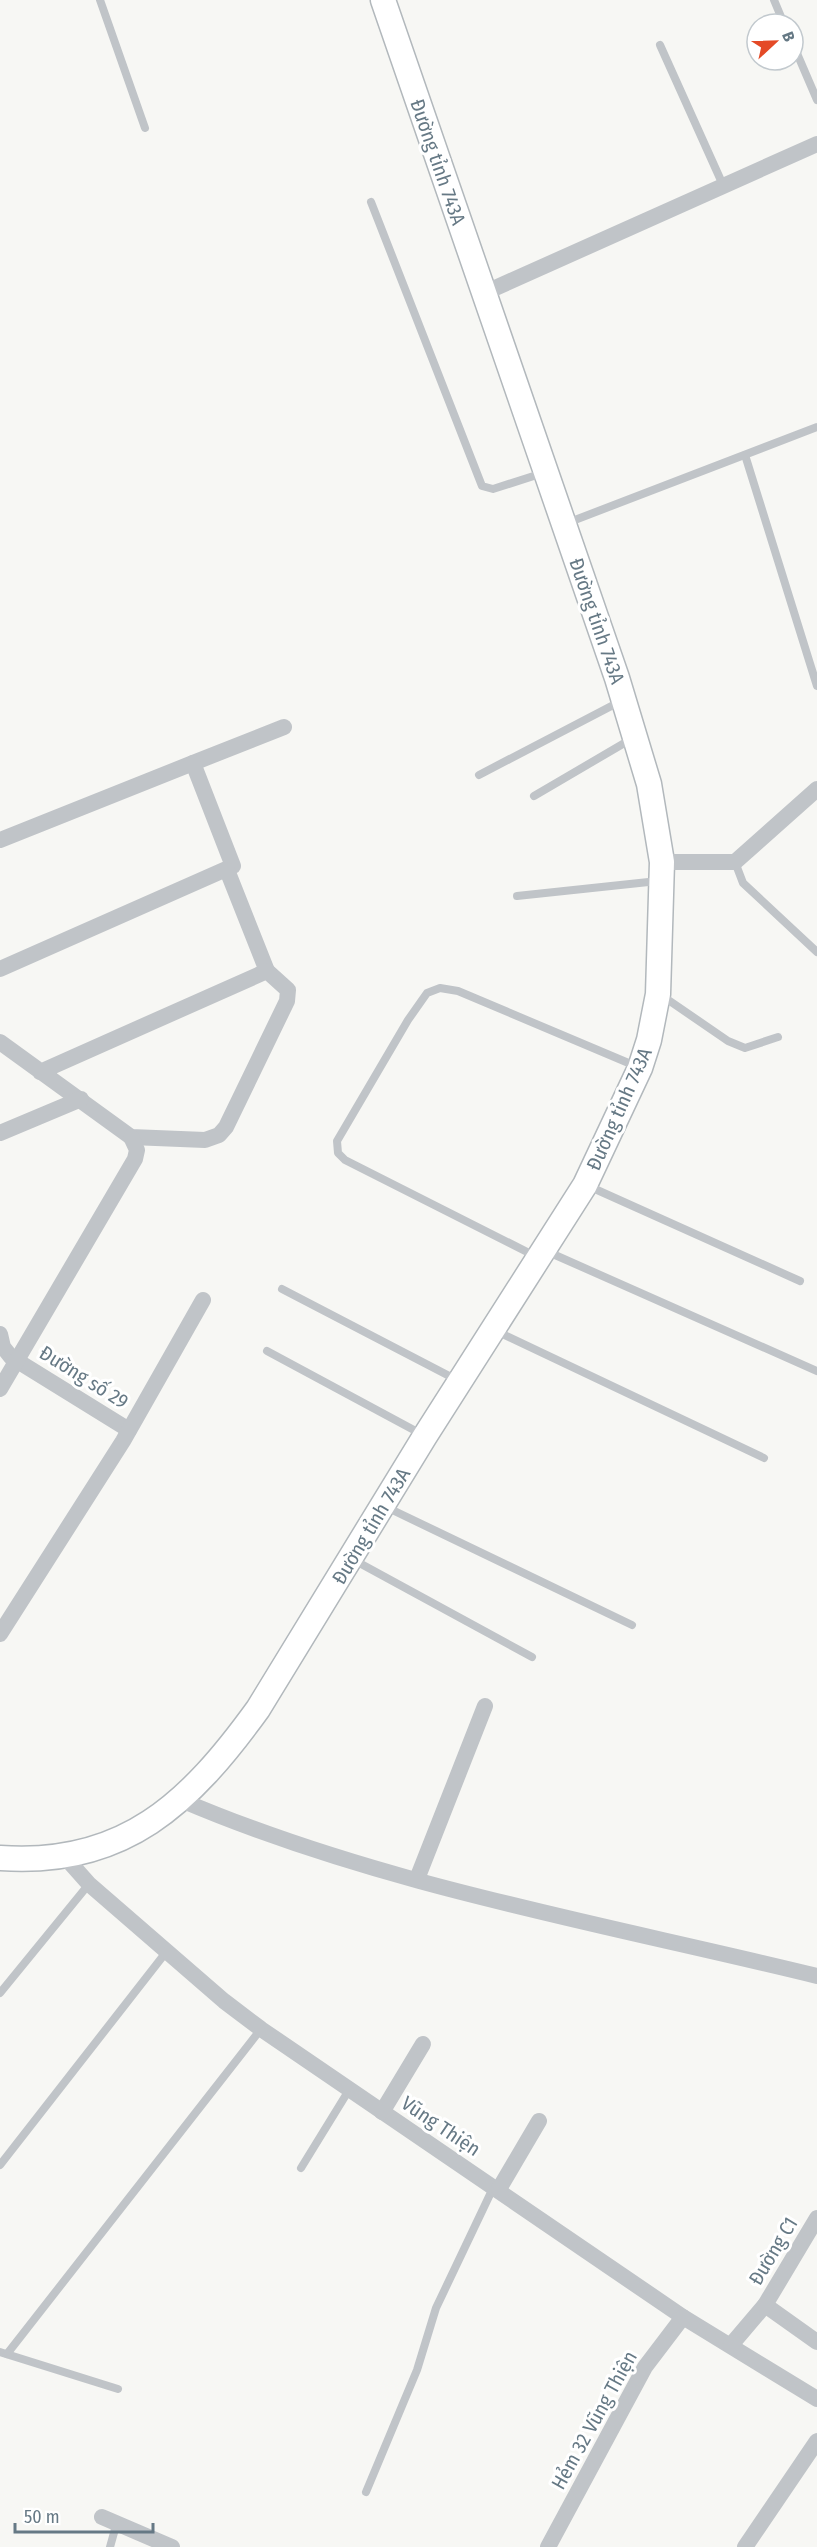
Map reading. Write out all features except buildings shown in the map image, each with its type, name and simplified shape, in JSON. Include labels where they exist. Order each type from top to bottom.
[{"type":"main road","name":"Đường tỉnh 743A","points":[[0,1858],[35,1861],[65,1857],[92,1851],[118,1840],[167,1812],[231,1747],[258,1709],[425,1436],[585,1185],[640,1068],[658,994],[662,871],[657,826],[636,736],[383,0]]},
{"type":"street","points":[[484,293],[817,144]]},
{"type":"street","points":[[0,840],[284,727]]},
{"type":"street","points":[[0,969],[232,868],[192,764]]},
{"type":"street","points":[[662,871],[735,862],[817,789]]},
{"type":"street","points":[[131,1137],[205,1140],[219,1135],[226,1127],[287,1001],[288,990],[267,971],[227,870]]},
{"type":"street","points":[[40,1072],[267,971]]},
{"type":"street","points":[[0,1042],[131,1137],[136,1150],[135,1159],[0,1389]]},
{"type":"street","points":[[0,1133],[81,1099]]},
{"type":"street","points":[[0,1634],[129,1430],[203,1300]]},
{"type":"street","name":"Đường số 29","points":[[0,1334],[7,1353],[129,1430]]},
{"type":"street","points":[[417,1879],[485,1706]]},
{"type":"street","points":[[181,1800],[264,1833],[458,1891],[817,1976]]},
{"type":"street","name":"Vũng Thiện","points":[[65,1857],[89,1884],[261,2029],[497,2187],[683,2317],[817,2399]]},
{"type":"street","points":[[382,2112],[423,2044]]},
{"type":"street","points":[[497,2187],[539,2121]]},
{"type":"street","name":"Đường C1","points":[[731,2345],[765,2305],[817,2218]]},
{"type":"street","points":[[765,2305],[817,2342]]},
{"type":"street","name":"Hẻm 32 Vũng Thiện","points":[[548,2547],[645,2367],[683,2317]]},
{"type":"street","points":[[745,2547],[817,2441]]},
{"type":"street","points":[[109,2519],[172,2547]]},
{"type":"lane","points":[[100,0],[144,128]]},
{"type":"lane","points":[[660,45],[723,185]]},
{"type":"lane","points":[[805,72],[817,100]]},
{"type":"lane","points":[[371,202],[482,486],[493,489],[546,472]]},
{"type":"lane","points":[[563,524],[817,427]]},
{"type":"lane","points":[[746,455],[817,686]]},
{"type":"lane","points":[[479,775],[624,699]]},
{"type":"lane","points":[[534,796],[636,736]]},
{"type":"lane","points":[[735,862],[742,883],[817,951]]},
{"type":"lane","points":[[517,896],[662,871]]},
{"type":"lane","points":[[640,1068],[458,991],[440,988],[427,993],[408,1020],[337,1141],[338,1153],[345,1160],[541,1253],[817,1371]]},
{"type":"lane","points":[[658,994],[728,1041],[745,1048],[778,1037]]},
{"type":"lane","points":[[585,1185],[800,1281]]},
{"type":"lane","points":[[282,1289],[460,1382]]},
{"type":"lane","points":[[493,1329],[764,1458]]},
{"type":"lane","points":[[267,1351],[425,1436]]},
{"type":"lane","points":[[383,1506],[632,1626]]},
{"type":"lane","points":[[352,1558],[532,1657]]},
{"type":"lane","points":[[0,1993],[89,1884]]},
{"type":"lane","points":[[0,2166],[166,1951]]},
{"type":"lane","points":[[117,2389],[4,2353],[261,2029]]},
{"type":"lane","points":[[301,2168],[350,2090]]},
{"type":"lane","points":[[366,2492],[417,2370],[436,2308],[497,2187]]},
{"type":"lane","points":[[109,2519],[110,2547]]}]
